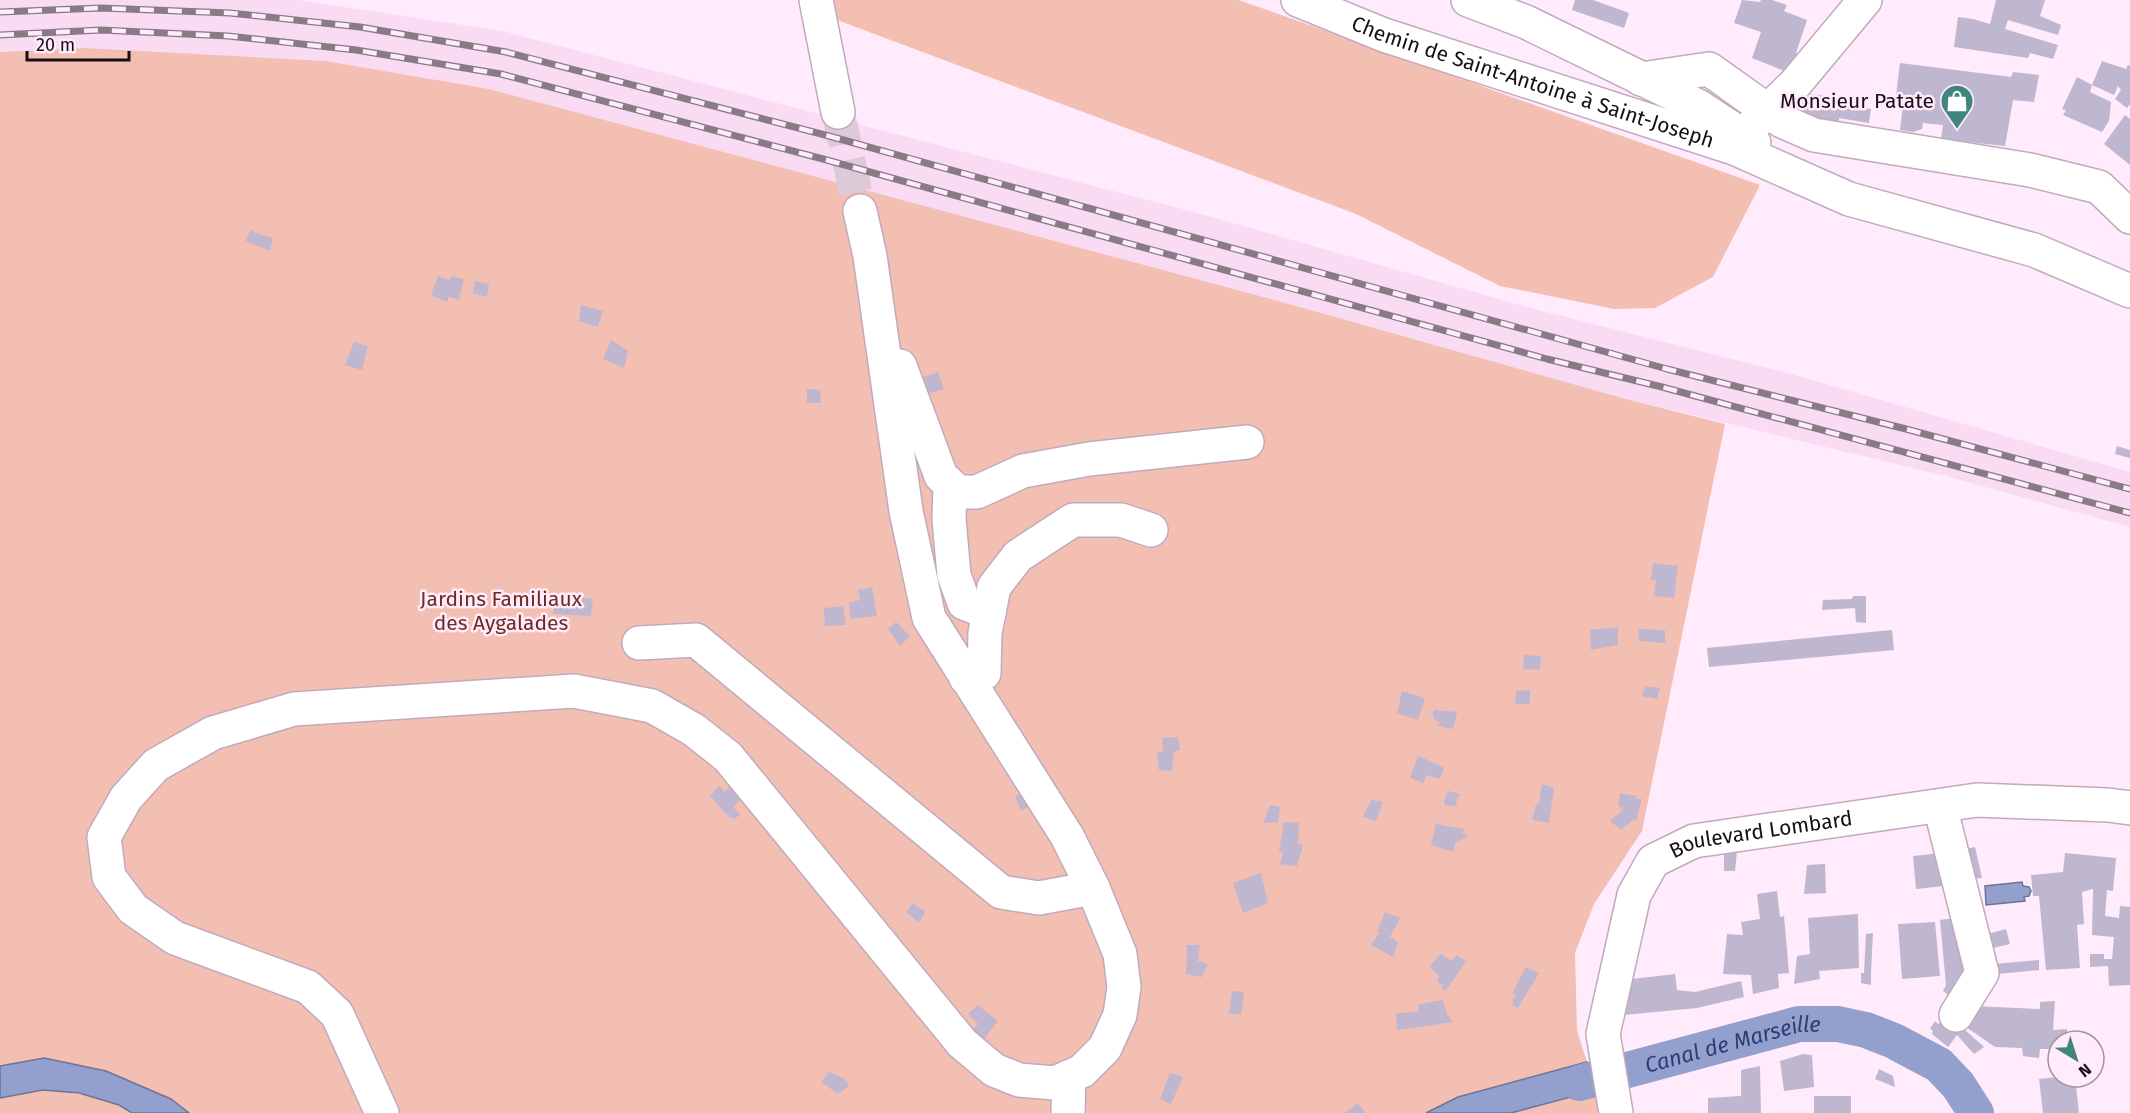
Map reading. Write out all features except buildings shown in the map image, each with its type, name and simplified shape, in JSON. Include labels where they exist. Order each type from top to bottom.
[{"type":"street","points":[[816,0],[838,112]]},
{"type":"street","name":"Chemin de Saint-Antoine à Saint-Joseph","points":[[1298,0],[1384,35],[1738,142],[1849,199],[2034,250],[2130,291]]},
{"type":"street","name":"Chemin de Saint-Antoine à Saint-Joseph","points":[[1468,0],[1526,22],[1698,106],[1738,142]]},
{"type":"street","points":[[1768,109],[1795,84],[1865,0]]},
{"type":"street","name":"Chemin de Saint-Antoine à Saint-Joseph","points":[[1641,79],[1709,69],[1782,121],[1814,135],[2030,170],[2099,187],[2130,218]]},
{"type":"street","name":"Chemin de Saint-Antoine à Saint-Joseph","points":[[1738,142],[1768,109]]},
{"type":"street","points":[[382,1113],[337,1014],[308,987],[175,938],[133,909],[110,877],[105,837],[126,798],[156,765],[213,733],[294,709],[574,691],[652,706],[694,730],[728,758],[962,1043],[994,1070],[1019,1080],[1055,1083],[1082,1071],[1105,1048],[1120,1015],[1124,987],[1120,954],[1093,888],[1067,836],[929,618],[906,511],[878,308],[860,211]]},
{"type":"street","points":[[878,308],[941,476],[958,492],[977,492],[1023,471],[1089,459],[1247,442]]},
{"type":"street","points":[[950,485],[949,519],[954,575],[964,603],[989,613]]},
{"type":"street","points":[[966,678],[984,673],[985,633],[994,587],[1018,556],[1073,520],[1121,520],[1151,530]]},
{"type":"street","points":[[639,643],[696,640],[1001,892],[1039,898],[1093,888]]},
{"type":"street","name":"Boulevard Lombard","points":[[1616,1108],[1603,1034],[1634,895],[1653,861],[1694,841],[1977,800],[2108,805],[2130,808]]},
{"type":"street","points":[[1940,806],[1982,974],[1956,1015]]},
{"type":"street","points":[[1068,1113],[1069,1077]]},
{"type":"shaded area","points":[[0,0],[298,0],[502,31],[1205,215],[1530,308],[1788,373],[2130,472],[2130,527],[1946,476],[1626,399],[1282,302],[489,89],[85,48],[0,52]]},
{"type":"green space","points":[[825,0],[1239,0],[1760,185],[1713,277],[1655,308],[1614,309],[1500,286],[1356,214],[829,17]]},
{"type":"green space","name":"Jardins Familiaux des Aygalades","points":[[85,48],[325,61],[489,89],[1282,302],[1626,399],[1725,424],[1642,831],[1594,904],[1575,953],[1577,1030],[1587,1062],[1458,1097],[1426,1113],[189,1113],[171,1099],[44,1058],[0,1066],[0,52]]},
{"type":"green space","points":[[43,1090],[100,1099],[132,1113],[0,1113],[0,1098]]},
{"type":"green space","points":[[1597,1090],[1600,1113],[1511,1113]]},
{"type":"water","points":[[2022,882],[2023,886],[2029,887],[2031,891],[2029,896],[2024,897],[2025,901],[1986,905],[1985,886]]},
{"type":"water","points":[[44,1058],[106,1071],[171,1099],[189,1113],[132,1113],[119,1105],[79,1093],[43,1090],[0,1098],[0,1066]]},
{"type":"water","points":[[1587,1062],[1597,1090],[1511,1113],[1426,1113],[1458,1097]]},
{"type":"waterway","name":"Canal de Marseille","points":[[1579,1083],[1799,1024],[1838,1024],[1866,1030],[1894,1041],[1939,1065],[1958,1085],[1976,1113]]},
{"type":"tunnel","points":[[838,112],[860,211]]},
{"type":"railway","points":[[0,12],[101,8],[230,13],[360,27],[506,52],[829,136],[1667,369],[1906,429],[2130,489]]},
{"type":"railway","points":[[0,35],[101,30],[228,36],[356,50],[501,74],[823,159],[1547,359],[1662,387],[2130,513]]},
{"type":"place","name":"Monsieur Patate","points":[[1957,130]]}]
